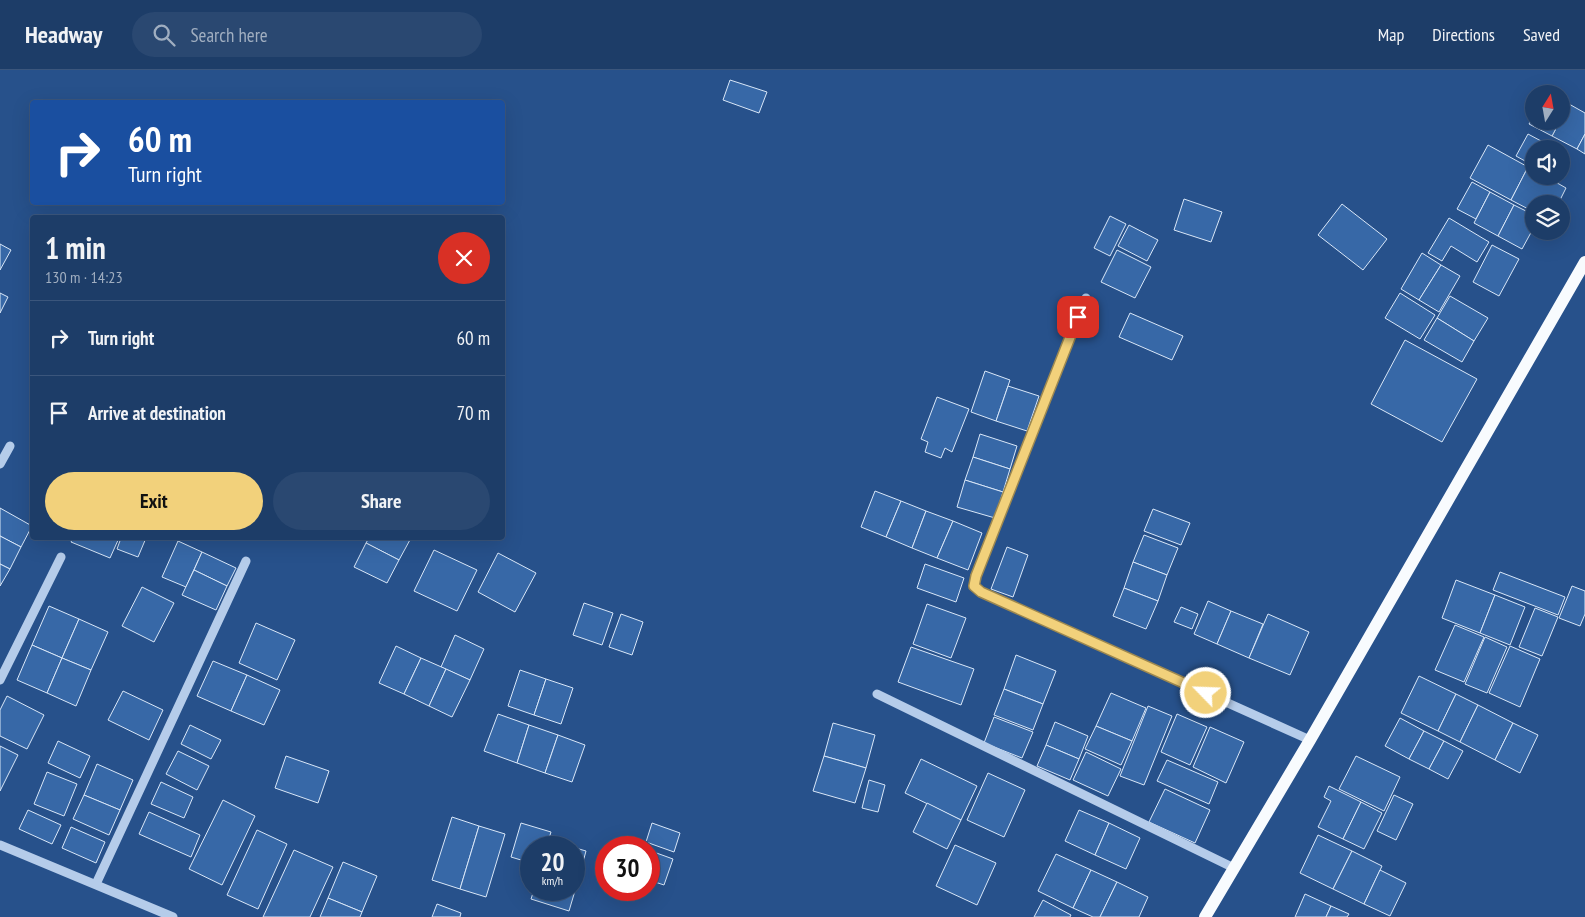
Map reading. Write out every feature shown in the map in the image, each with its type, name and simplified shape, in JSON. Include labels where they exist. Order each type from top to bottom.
[{"type":"main road","points":[[1206,917],[1585,262]]},
{"type":"street","points":[[1086,298],[976,576],[974,586],[981,592],[1310,740]]},
{"type":"street","points":[[0,464],[10,446]]},
{"type":"street","points":[[0,680],[61,557]]},
{"type":"street","points":[[96,884],[246,561]]},
{"type":"street","points":[[876,694],[1234,868]]},
{"type":"street","points":[[0,844],[173,917]]},
{"type":"building","points":[[730,80],[767,92],[759,113],[723,100]]},
{"type":"building","points":[[1570,105],[1585,113],[1585,134],[1577,149],[1570,145],[1570,140],[1560,140],[1552,136],[1555,130],[1570,130]]},
{"type":"building","points":[[1540,130],[1555,130],[1552,136]]},
{"type":"building","points":[[1528,134],[1539,140],[1525,140],[1525,161],[1516,156]]},
{"type":"building","points":[[1585,134],[1585,154],[1577,149]]},
{"type":"building","points":[[1488,145],[1525,165],[1525,173],[1511,200],[1470,178]]},
{"type":"building","points":[[1525,173],[1525,185],[1561,185],[1566,188],[1562,195],[1525,195],[1525,207],[1511,200]]},
{"type":"building","points":[[1472,182],[1490,192],[1476,219],[1457,209]]},
{"type":"building","points":[[1490,192],[1514,205],[1498,236],[1474,223]]},
{"type":"building","points":[[1184,199],[1222,212],[1211,242],[1174,230]]},
{"type":"building","points":[[1342,204],[1387,239],[1363,270],[1318,235]]},
{"type":"building","points":[[1514,205],[1525,210],[1525,240],[1527,240],[1522,249],[1498,236]]},
{"type":"building","points":[[1110,216],[1126,224],[1110,256],[1094,248]]},
{"type":"building","points":[[1449,218],[1489,242],[1477,262],[1451,246],[1442,261],[1428,253]]},
{"type":"building","points":[[1129,225],[1158,240],[1147,261],[1118,246]]},
{"type":"building","points":[[0,244],[11,250],[0,270]]},
{"type":"building","points":[[1492,245],[1519,259],[1499,296],[1473,282]]},
{"type":"building","points":[[1117,250],[1151,267],[1135,298],[1101,282]]},
{"type":"building","points":[[1422,253],[1441,265],[1419,300],[1401,289]]},
{"type":"building","points":[[1441,265],[1460,276],[1439,312],[1419,300]]},
{"type":"building","points":[[0,293],[8,297],[0,313]]},
{"type":"building","points":[[1400,293],[1435,315],[1420,339],[1385,318]]},
{"type":"building","points":[[1450,296],[1488,318],[1474,341],[1437,318]]},
{"type":"building","points":[[1130,313],[1183,336],[1172,360],[1119,337]]},
{"type":"building","points":[[1437,318],[1474,341],[1462,362],[1424,340]]},
{"type":"building","points":[[1405,340],[1477,379],[1442,442],[1371,404]]},
{"type":"building","points":[[985,371],[1010,380],[996,421],[971,412]]},
{"type":"building","points":[[1008,386],[1039,396],[1027,431],[996,421]]},
{"type":"building","points":[[937,397],[969,409],[952,452],[945,448],[941,458],[925,452],[928,442],[921,439]]},
{"type":"building","points":[[980,434],[1017,446],[1010,469],[973,457]]},
{"type":"building","points":[[973,457],[1010,469],[1003,492],[965,480]]},
{"type":"building","points":[[965,480],[1003,492],[995,518],[957,507]]},
{"type":"building","points":[[875,491],[901,501],[886,537],[861,527]]},
{"type":"building","points":[[901,501],[926,511],[912,548],[886,537]]},
{"type":"building","points":[[0,508],[30,525],[30,530],[21,547],[0,536]]},
{"type":"building","points":[[1153,509],[1190,523],[1181,545],[1144,531]]},
{"type":"building","points":[[926,511],[953,521],[937,558],[912,548]]},
{"type":"building","points":[[953,521],[982,533],[968,570],[937,558]]},
{"type":"building","points":[[1144,535],[1178,548],[1167,575],[1133,562]]},
{"type":"building","points":[[0,536],[21,547],[10,569],[0,564]]},
{"type":"building","points":[[72,540],[118,540],[110,558],[71,542]]},
{"type":"building","points":[[120,540],[145,540],[138,557],[117,549]]},
{"type":"building","points":[[368,540],[410,540],[399,560],[366,543]]},
{"type":"building","points":[[178,541],[202,552],[186,587],[162,577]]},
{"type":"building","points":[[366,543],[399,560],[387,583],[354,567]]},
{"type":"building","points":[[1007,547],[1028,555],[1013,597],[991,589]]},
{"type":"building","points":[[434,550],[477,570],[457,611],[414,591]]},
{"type":"building","points":[[202,552],[236,568],[227,586],[194,570]]},
{"type":"building","points":[[498,553],[536,573],[515,612],[478,592]]},
{"type":"building","points":[[1133,562],[1167,575],[1158,601],[1124,588]]},
{"type":"building","points":[[0,564],[10,569],[0,586]]},
{"type":"building","points":[[925,564],[964,578],[956,602],[917,588]]},
{"type":"building","points":[[194,570],[227,586],[216,610],[182,595]]},
{"type":"building","points":[[1500,572],[1565,597],[1558,615],[1493,590]]},
{"type":"building","points":[[1456,580],[1495,595],[1480,633],[1442,618]]},
{"type":"building","points":[[1572,586],[1585,591],[1585,614],[1580,626],[1559,618]]},
{"type":"building","points":[[142,587],[174,603],[154,642],[122,626]]},
{"type":"building","points":[[1124,588],[1158,601],[1146,629],[1113,616]]},
{"type":"building","points":[[1495,595],[1525,607],[1510,645],[1480,633]]},
{"type":"building","points":[[1208,601],[1231,611],[1217,644],[1194,634]]},
{"type":"building","points":[[584,603],[613,613],[602,645],[573,635]]},
{"type":"building","points":[[927,604],[966,618],[951,658],[913,644]]},
{"type":"building","points":[[49,606],[79,619],[62,658],[32,645]]},
{"type":"building","points":[[1181,607],[1198,614],[1192,629],[1174,622]]},
{"type":"building","points":[[1535,608],[1558,617],[1542,656],[1519,647]]},
{"type":"building","points":[[1231,611],[1263,624],[1249,658],[1217,644]]},
{"type":"building","points":[[621,614],[643,622],[632,655],[609,647]]},
{"type":"building","points":[[1268,614],[1309,632],[1290,675],[1249,658]]},
{"type":"building","points":[[79,619],[108,632],[91,670],[62,658]]},
{"type":"building","points":[[256,623],[295,640],[277,680],[239,663]]},
{"type":"building","points":[[1455,625],[1484,637],[1464,682],[1435,670]]},
{"type":"building","points":[[455,635],[484,649],[470,680],[441,667]]},
{"type":"building","points":[[1485,637],[1507,647],[1487,693],[1465,684]]},
{"type":"building","points":[[32,645],[62,658],[47,693],[17,680]]},
{"type":"building","points":[[396,646],[421,658],[404,694],[379,683]]},
{"type":"building","points":[[1510,646],[1540,659],[1520,707],[1489,693]]},
{"type":"building","points":[[911,647],[974,669],[961,705],[898,682]]},
{"type":"building","points":[[1016,655],[1056,671],[1043,704],[1004,689]]},
{"type":"building","points":[[62,658],[91,670],[76,706],[47,693]]},
{"type":"building","points":[[421,658],[446,669],[429,706],[404,694]]},
{"type":"building","points":[[213,661],[247,675],[231,711],[197,696]]},
{"type":"building","points":[[446,669],[470,680],[452,717],[429,706]]},
{"type":"building","points":[[520,670],[546,679],[534,715],[508,706]]},
{"type":"building","points":[[247,675],[280,690],[264,725],[231,711]]},
{"type":"building","points":[[1419,676],[1456,694],[1438,731],[1401,713]]},
{"type":"building","points":[[546,679],[573,688],[561,724],[534,715]]},
{"type":"building","points":[[1004,689],[1043,704],[1033,730],[994,715]]},
{"type":"building","points":[[123,691],[163,710],[149,740],[108,720]]},
{"type":"building","points":[[1111,693],[1146,708],[1132,741],[1096,726]]},
{"type":"building","points":[[1456,694],[1478,705],[1460,742],[1438,731]]},
{"type":"building","points":[[7,696],[44,715],[27,749],[0,736],[0,710]]},
{"type":"building","points":[[1478,705],[1513,723],[1495,760],[1460,742]]},
{"type":"building","points":[[1148,706],[1172,716],[1144,785],[1120,776]]},
{"type":"building","points":[[498,714],[529,725],[517,763],[484,751]]},
{"type":"building","points":[[1177,714],[1207,727],[1190,765],[1161,752]]},
{"type":"building","points":[[994,717],[1033,732],[1022,758],[984,743]]},
{"type":"building","points":[[1400,718],[1424,731],[1409,759],[1385,746]]},
{"type":"building","points":[[1055,722],[1088,736],[1079,759],[1046,745]]},
{"type":"building","points":[[833,723],[875,735],[866,768],[824,756]]},
{"type":"building","points":[[1513,723],[1538,735],[1520,773],[1495,760]]},
{"type":"building","points":[[190,725],[221,740],[211,759],[181,744]]},
{"type":"building","points":[[529,725],[558,735],[545,773],[517,763]]},
{"type":"building","points":[[1096,726],[1132,741],[1121,765],[1085,749]]},
{"type":"building","points":[[1210,727],[1244,742],[1226,783],[1193,767]]},
{"type":"building","points":[[1424,731],[1444,741],[1429,769],[1409,759]]},
{"type":"building","points":[[558,735],[585,745],[572,782],[545,773]]},
{"type":"building","points":[[58,741],[90,756],[80,778],[48,763]]},
{"type":"building","points":[[1444,741],[1463,751],[1448,779],[1429,769]]},
{"type":"building","points":[[1046,745],[1079,759],[1070,780],[1037,766]]},
{"type":"building","points":[[0,746],[18,755],[0,791]]},
{"type":"building","points":[[178,751],[209,766],[197,790],[166,774]]},
{"type":"building","points":[[1086,752],[1121,769],[1108,796],[1073,780]]},
{"type":"building","points":[[286,756],[329,771],[318,803],[275,788]]},
{"type":"building","points":[[824,756],[866,768],[855,803],[813,791]]},
{"type":"building","points":[[1356,756],[1400,777],[1384,811],[1339,789]]},
{"type":"building","points":[[921,759],[977,786],[961,820],[905,793]]},
{"type":"building","points":[[1167,760],[1218,782],[1209,804],[1157,781]]},
{"type":"building","points":[[97,764],[133,780],[120,810],[84,795]]},
{"type":"building","points":[[47,772],[77,784],[64,816],[34,804]]},
{"type":"building","points":[[988,773],[1025,790],[1004,837],[967,820]]},
{"type":"building","points":[[869,780],[885,785],[878,812],[862,808]]},
{"type":"building","points":[[161,782],[193,797],[184,818],[151,804]]},
{"type":"building","points":[[1329,786],[1361,802],[1343,839],[1318,827],[1331,801],[1324,797]]},
{"type":"building","points":[[1165,789],[1210,810],[1195,843],[1149,822]]},
{"type":"building","points":[[84,795],[120,810],[109,835],[73,819]]},
{"type":"building","points":[[1394,795],[1413,804],[1396,840],[1377,831]]},
{"type":"building","points":[[223,800],[255,816],[222,885],[189,869]]},
{"type":"building","points":[[1361,802],[1382,813],[1364,849],[1343,839]]},
{"type":"building","points":[[927,803],[961,820],[947,849],[913,832]]},
{"type":"building","points":[[28,810],[61,825],[52,844],[19,829]]},
{"type":"building","points":[[1079,810],[1109,823],[1095,855],[1065,841]]},
{"type":"building","points":[[149,812],[200,835],[191,857],[139,834]]},
{"type":"building","points":[[452,817],[479,826],[460,889],[432,880]]},
{"type":"building","points":[[521,823],[551,832],[550,836],[520,836],[520,860],[511,857]]},
{"type":"building","points":[[652,823],[680,833],[674,852],[660,847],[660,836],[648,836]]},
{"type":"building","points":[[1109,823],[1140,838],[1126,869],[1095,855]]},
{"type":"building","points":[[479,826],[505,834],[486,897],[460,889]]},
{"type":"building","points":[[71,827],[105,842],[96,863],[62,848]]},
{"type":"building","points":[[257,830],[287,844],[258,909],[227,895]]},
{"type":"building","points":[[1318,835],[1352,851],[1333,889],[1300,873]]},
{"type":"building","points":[[955,845],[996,863],[977,905],[936,886]]},
{"type":"building","points":[[294,850],[333,867],[310,917],[263,917]]},
{"type":"building","points":[[1352,851],[1382,866],[1364,904],[1333,889]]},
{"type":"building","points":[[660,854],[673,859],[664,885],[660,884]]},
{"type":"building","points":[[1056,854],[1091,870],[1073,908],[1038,891]]},
{"type":"building","points":[[343,862],[377,876],[362,912],[328,898]]},
{"type":"building","points":[[1091,870],[1117,882],[1100,917],[1093,917],[1073,908]]},
{"type":"building","points":[[1380,870],[1406,883],[1390,916],[1364,904]]},
{"type":"building","points":[[1117,882],[1148,897],[1139,917],[1100,917]]},
{"type":"building","points":[[1305,894],[1331,906],[1326,917],[1295,917]]},
{"type":"building","points":[[328,898],[362,912],[360,917],[320,917]]},
{"type":"building","points":[[1043,900],[1071,915],[1070,917],[1034,917]]},
{"type":"building","points":[[537,901],[572,901],[569,911]]},
{"type":"building","points":[[437,904],[461,913],[460,917],[432,917]]},
{"type":"building","points":[[1331,906],[1349,914],[1347,917],[1326,917]]},
{"type":"route","points":[[1078,317],[974,580],[974,586],[981,592],[1206,693]]}]
